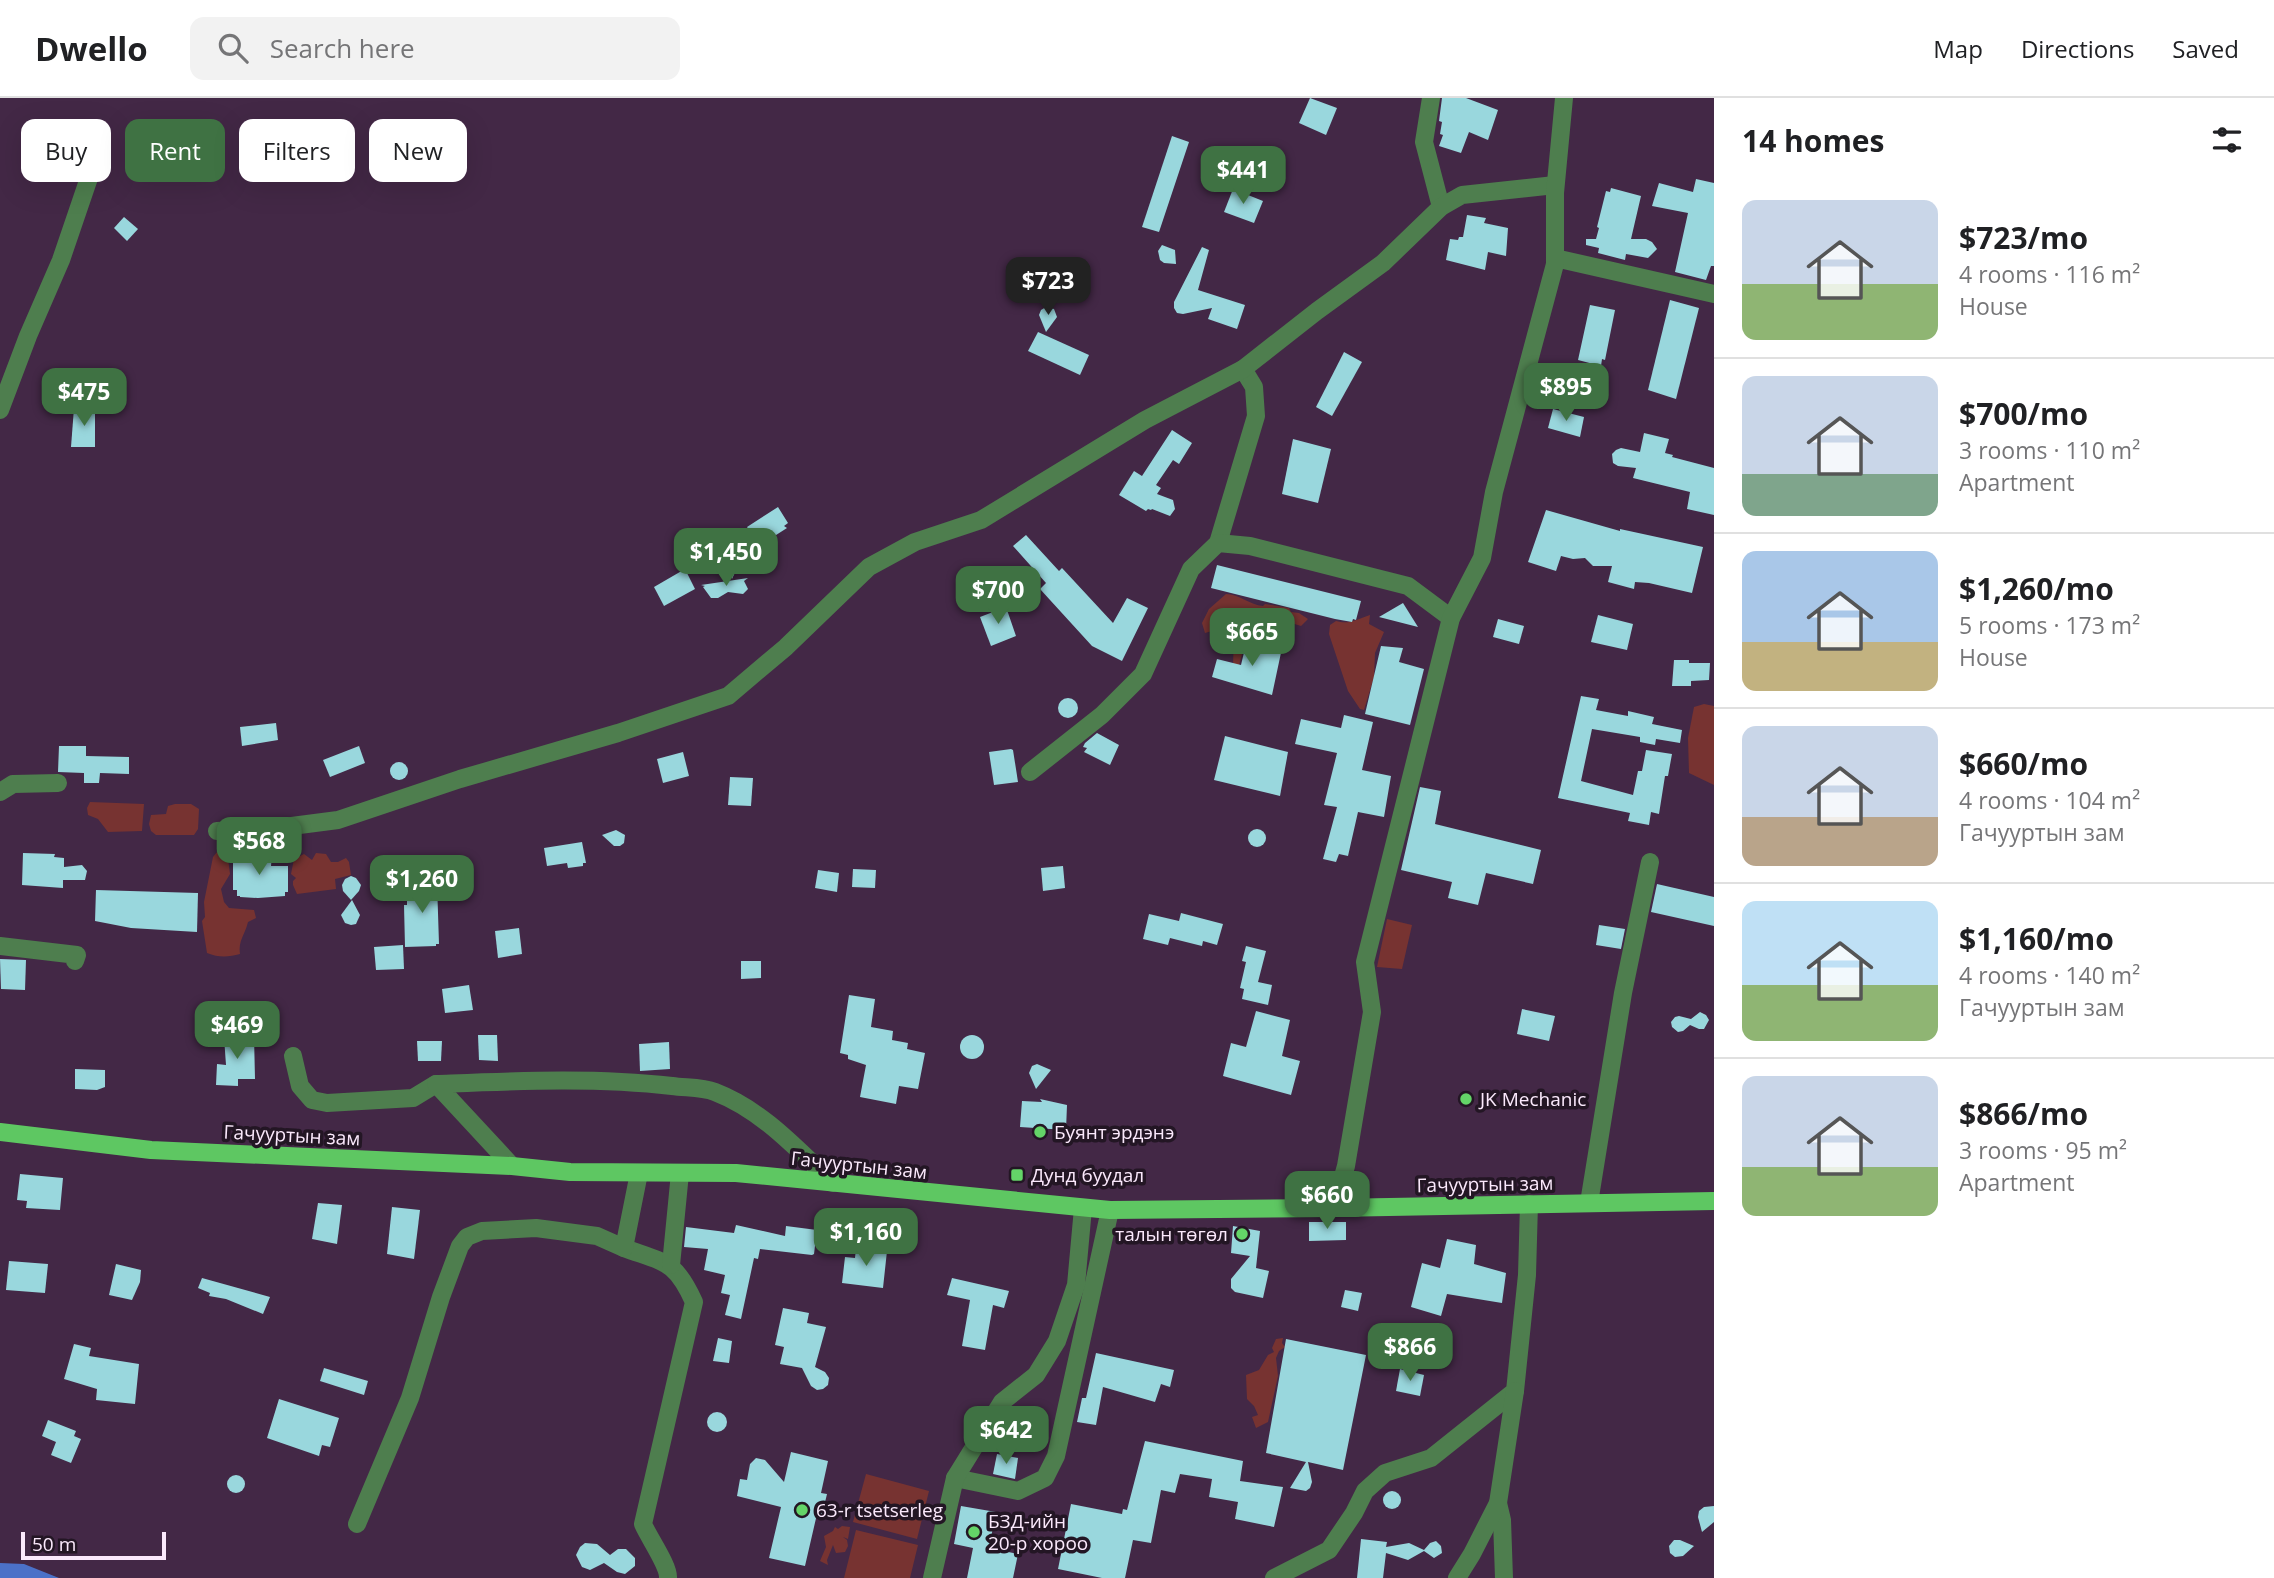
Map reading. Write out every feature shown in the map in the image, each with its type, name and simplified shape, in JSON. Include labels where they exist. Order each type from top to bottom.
[{"type":"main road","name":"Гачууртын зам","points":[[0,1132],[151,1150],[512,1166],[570,1172],[736,1173],[1110,1210],[1714,1201]]},
{"type":"street","points":[[1432,98],[1424,142],[1441,207]]},
{"type":"street","points":[[1334,1208],[1346,1166],[1373,1012],[1366,962],[1451,618],[1482,558],[1494,492],[1555,258],[1555,185],[1564,98]]},
{"type":"street","points":[[0,410],[61,260],[88,182]]},
{"type":"street","points":[[217,831],[338,820],[460,779],[618,733],[728,696],[786,647],[869,567],[915,542],[981,520],[1144,420],[1243,369],[1383,264],[1441,207],[1462,195],[1555,185]]},
{"type":"street","points":[[1555,258],[1714,294]]},
{"type":"street","points":[[1030,772],[1102,715],[1143,674],[1191,569],[1217,542],[1256,416],[1254,387],[1243,369]]},
{"type":"street","points":[[1217,542],[1250,546],[1408,586],[1451,618]]},
{"type":"street","points":[[0,792],[13,784],[58,783]]},
{"type":"street","points":[[1589,1203],[1623,993],[1650,862]]},
{"type":"street","points":[[0,946],[76,954],[75,961]]},
{"type":"street","points":[[293,1056],[300,1086],[312,1100],[327,1103],[413,1098],[436,1084],[504,1081],[639,1082],[712,1091],[736,1102],[777,1129],[833,1183]]},
{"type":"street","points":[[436,1084],[512,1166]]},
{"type":"street","points":[[624,1248],[639,1173]]},
{"type":"street","points":[[671,1265],[680,1173]]},
{"type":"street","points":[[1457,1578],[1498,1503],[1515,1391],[1527,1275],[1529,1205]]},
{"type":"street","points":[[932,1578],[955,1478],[1002,1402],[1036,1375],[1057,1341],[1076,1285],[1083,1208]]},
{"type":"street","points":[[955,1478],[1018,1491],[1045,1478],[1056,1456],[1110,1210]]},
{"type":"street","points":[[357,1524],[410,1398],[441,1297],[460,1246],[467,1237],[482,1231],[536,1228],[597,1236],[671,1265],[685,1281],[694,1302],[643,1524],[668,1571],[668,1578]]},
{"type":"street","points":[[1274,1578],[1329,1550],[1365,1491],[1385,1473],[1431,1458],[1515,1391]]},
{"type":"street","points":[[1498,1503],[1502,1520],[1504,1578]]},
{"type":"shaded area","points":[[1226,594],[1258,605],[1289,608],[1291,612],[1299,613],[1308,619],[1301,626],[1288,622],[1287,629],[1278,624],[1273,637],[1264,643],[1254,638],[1254,646],[1244,647],[1238,669],[1233,665],[1234,635],[1228,634],[1227,626],[1215,626],[1212,631],[1205,633],[1202,623],[1209,609]]},
{"type":"shaded area","points":[[1370,615],[1369,624],[1384,632],[1375,653],[1374,677],[1364,710],[1360,709],[1348,691],[1329,634],[1330,625],[1336,621],[1349,622]]},
{"type":"shaded area","points":[[1704,704],[1714,706],[1714,785],[1689,773],[1688,738],[1694,707]]},
{"type":"shaded area","points":[[90,802],[144,804],[142,831],[108,832],[98,819],[88,815]]},
{"type":"shaded area","points":[[191,804],[199,809],[198,829],[194,835],[156,835],[149,824],[151,815],[166,814],[168,806]]},
{"type":"shaded area","points":[[222,850],[227,850],[230,874],[221,889],[224,902],[229,908],[254,910],[256,918],[248,922],[241,941],[240,954],[232,956],[207,953],[202,921],[205,917],[204,902],[213,857]]},
{"type":"shaded area","points":[[316,853],[326,854],[331,862],[346,858],[351,875],[335,879],[336,889],[297,894],[293,885],[296,878],[291,874],[294,859],[304,854],[312,860]]},
{"type":"shaded area","points":[[1387,919],[1412,925],[1402,969],[1377,967]]},
{"type":"shaded area","points":[[1283,1338],[1285,1347],[1279,1351],[1276,1358],[1278,1376],[1268,1422],[1256,1428],[1252,1417],[1258,1415],[1247,1399],[1246,1375],[1259,1370],[1268,1355],[1274,1352],[1272,1348],[1276,1339]]},
{"type":"shaded area","points":[[866,1474],[929,1491],[917,1539],[853,1522]]},
{"type":"shaded area","points":[[842,1526],[850,1527],[848,1539],[843,1537],[848,1546],[845,1552],[836,1553],[833,1545],[827,1560],[828,1565],[820,1561],[826,1547],[824,1536],[835,1527],[838,1529]]},
{"type":"shaded area","points":[[856,1530],[918,1545],[910,1578],[844,1578]]},
{"type":"water","points":[[0,1563],[24,1564],[59,1578],[0,1578]]},
{"type":"building","points":[[1310,98],[1337,108],[1326,135],[1299,123]]},
{"type":"building","points":[[1442,98],[1466,98],[1498,110],[1488,140],[1469,132],[1461,153],[1439,146],[1443,135],[1440,134],[1442,122],[1439,121]]},
{"type":"building","points":[[1172,136],[1189,142],[1159,232],[1142,227]]},
{"type":"building","points":[[1696,179],[1714,183],[1714,266],[1711,266],[1706,280],[1675,272],[1688,213],[1652,206],[1659,183],[1693,192]]},
{"type":"building","points":[[1611,188],[1641,196],[1631,239],[1646,239],[1652,242],[1657,249],[1648,258],[1626,254],[1625,260],[1598,253],[1599,248],[1586,245],[1586,239],[1596,239],[1606,191],[1610,192]]},
{"type":"building","points":[[1233,189],[1263,201],[1254,223],[1224,212]]},
{"type":"building","points":[[1467,215],[1486,218],[1484,223],[1508,228],[1506,256],[1488,252],[1485,270],[1446,260],[1450,239],[1458,240],[1463,237]]},
{"type":"building","points":[[124,217],[138,229],[127,241],[114,228]]},
{"type":"building","points":[[1162,245],[1175,250],[1176,264],[1160,260],[1158,251]]},
{"type":"building","points":[[1202,247],[1209,250],[1198,290],[1245,305],[1237,329],[1208,319],[1212,308],[1183,314],[1177,313],[1174,308],[1174,302]]},
{"type":"building","points":[[1670,300],[1699,308],[1676,399],[1648,390]]},
{"type":"building","points":[[1590,305],[1615,310],[1605,360],[1602,359],[1601,366],[1578,360]]},
{"type":"building","points":[[1046,307],[1054,309],[1057,317],[1046,332],[1039,315]]},
{"type":"building","points":[[1038,332],[1089,355],[1080,375],[1028,351]]},
{"type":"building","points":[[1344,352],[1362,362],[1332,416],[1316,407]]},
{"type":"building","points":[[74,408],[95,408],[95,447],[71,447]]},
{"type":"building","points":[[1553,409],[1584,417],[1580,437],[1548,428]]},
{"type":"building","points":[[1172,430],[1192,443],[1179,464],[1173,460],[1156,485],[1161,488],[1157,494],[1173,500],[1175,509],[1170,516],[1152,509],[1146,511],[1119,495],[1134,471],[1142,476]]},
{"type":"building","points":[[1644,433],[1669,439],[1665,453],[1673,455],[1672,457],[1714,468],[1714,515],[1687,509],[1690,492],[1633,478],[1636,468],[1613,463],[1612,454],[1616,450],[1621,448],[1640,452]]},
{"type":"building","points":[[1293,439],[1331,449],[1318,503],[1282,494]]},
{"type":"building","points":[[778,507],[788,523],[784,526],[787,528],[759,546],[747,527]]},
{"type":"building","points":[[1546,510],[1620,531],[1703,547],[1692,593],[1649,583],[1635,582],[1634,589],[1608,582],[1612,566],[1593,566],[1585,558],[1561,556],[1556,571],[1528,562]]},
{"type":"building","points":[[1026,535],[1059,571],[1062,568],[1113,623],[1127,598],[1148,608],[1122,661],[1092,646],[1040,589],[1046,583],[1013,546]]},
{"type":"building","points":[[732,552],[744,553],[732,579],[727,556]]},
{"type":"building","points":[[1217,565],[1361,601],[1356,620],[1353,619],[1352,622],[1335,619],[1211,588]]},
{"type":"building","points":[[685,569],[695,589],[664,606],[654,587]]},
{"type":"building","points":[[748,578],[744,581],[748,589],[743,594],[728,592],[718,598],[711,598],[703,587],[705,586],[701,585]]},
{"type":"building","points":[[1403,603],[1418,627],[1379,617]]},
{"type":"building","points":[[1006,607],[1016,636],[991,646],[980,617]]},
{"type":"building","points":[[1598,615],[1633,624],[1627,650],[1591,642]]},
{"type":"building","points":[[1498,619],[1524,626],[1519,644],[1493,637]]},
{"type":"building","points":[[1247,640],[1282,648],[1272,695],[1212,677],[1217,659],[1241,665]]},
{"type":"building","points":[[1381,646],[1403,648],[1399,662],[1424,669],[1410,725],[1365,714]]},
{"type":"building","points":[[1674,660],[1710,663],[1709,680],[1691,681],[1691,686],[1672,686]]},
{"type":"building","points":[[1581,696],[1599,699],[1596,710],[1628,716],[1628,711],[1654,717],[1652,724],[1682,730],[1680,743],[1656,739],[1655,745],[1640,742],[1640,737],[1592,729],[1581,781],[1633,795],[1646,750],[1672,754],[1668,776],[1665,776],[1659,814],[1651,812],[1649,825],[1628,821],[1630,813],[1558,798]]},
{"type":"building","points":[[1068,698],[1075,701],[1078,708],[1075,715],[1068,718],[1061,715],[1058,708],[1061,701]]},
{"type":"building","points":[[1344,715],[1373,722],[1362,770],[1391,776],[1384,817],[1358,812],[1348,856],[1339,854],[1336,862],[1323,859],[1337,807],[1324,805],[1337,753],[1295,744],[1301,719],[1341,728]]},
{"type":"building","points":[[276,723],[278,740],[242,746],[240,727]]},
{"type":"building","points":[[1097,733],[1119,745],[1110,765],[1084,752],[1087,748],[1083,747],[1085,743]]},
{"type":"building","points":[[1225,736],[1288,752],[1280,796],[1214,780]]},
{"type":"building","points":[[59,746],[86,746],[86,756],[129,757],[129,774],[100,773],[99,783],[84,783],[84,773],[58,772]]},
{"type":"building","points":[[359,746],[365,763],[330,777],[323,760]]},
{"type":"building","points":[[1011,749],[1018,782],[994,785],[989,752]]},
{"type":"building","points":[[683,752],[689,776],[663,783],[657,759]]},
{"type":"building","points":[[395,762],[403,762],[408,771],[406,778],[395,780],[390,775],[390,767]]},
{"type":"building","points":[[730,777],[753,778],[751,806],[728,805]]},
{"type":"building","points":[[1420,787],[1441,791],[1435,824],[1541,850],[1533,884],[1486,873],[1478,905],[1448,898],[1452,882],[1401,870]]},
{"type":"building","points":[[1253,829],[1261,829],[1266,838],[1264,845],[1253,847],[1248,842],[1248,834]]},
{"type":"building","points":[[616,830],[625,835],[624,843],[620,846],[614,846],[602,835]]},
{"type":"building","points":[[582,842],[586,863],[583,863],[583,866],[568,868],[567,863],[547,866],[544,848]]},
{"type":"building","points":[[23,853],[55,854],[54,857],[64,858],[64,867],[82,865],[87,871],[85,880],[63,880],[63,888],[22,885]]},
{"type":"building","points":[[233,855],[272,855],[271,866],[288,866],[288,892],[285,892],[285,896],[237,896],[237,890],[233,890]]},
{"type":"building","points":[[1063,866],[1065,888],[1043,891],[1041,868]]},
{"type":"building","points":[[853,869],[876,870],[875,888],[852,887]]},
{"type":"building","points":[[818,870],[839,873],[837,892],[815,888]]},
{"type":"building","points":[[351,876],[361,885],[351,900],[343,891],[342,885],[345,879]]},
{"type":"building","points":[[437,882],[439,944],[436,946],[405,947],[404,905],[407,905],[407,884]]},
{"type":"building","points":[[1657,884],[1714,897],[1714,926],[1651,912]]},
{"type":"building","points":[[96,890],[198,893],[197,932],[131,928],[95,921]]},
{"type":"building","points":[[352,900],[360,915],[356,924],[351,925],[345,923],[341,915]]},
{"type":"building","points":[[1181,913],[1223,924],[1217,945],[1203,941],[1202,946],[1170,938],[1168,945],[1143,939],[1149,914],[1179,921]]},
{"type":"building","points":[[1599,925],[1625,929],[1621,949],[1596,945]]},
{"type":"building","points":[[519,928],[522,954],[498,958],[495,931]]},
{"type":"building","points":[[403,945],[404,969],[376,970],[374,947]]},
{"type":"building","points":[[1246,946],[1266,951],[1258,982],[1272,985],[1268,1005],[1242,999],[1244,989],[1240,988],[1246,962],[1242,961]]},
{"type":"building","points":[[0,959],[26,960],[25,990],[1,989]]},
{"type":"building","points":[[741,961],[761,961],[761,978],[741,979]]},
{"type":"building","points":[[469,985],[473,1010],[445,1013],[442,989]]},
{"type":"building","points":[[849,995],[875,999],[871,1027],[893,1031],[892,1040],[908,1043],[907,1049],[925,1053],[918,1089],[899,1086],[896,1104],[860,1097],[866,1065],[840,1053]]},
{"type":"building","points":[[1522,1009],[1555,1016],[1549,1041],[1517,1034]]},
{"type":"building","points":[[1256,1011],[1290,1020],[1282,1056],[1300,1061],[1291,1095],[1223,1076],[1231,1043],[1246,1047]]},
{"type":"building","points":[[1700,1012],[1709,1020],[1704,1029],[1690,1025],[1678,1032],[1672,1027],[1671,1022],[1675,1017],[1691,1019]]},
{"type":"building","points":[[478,1035],[497,1035],[498,1061],[479,1060]]},
{"type":"building","points":[[972,1035],[981,1038],[984,1047],[981,1056],[972,1059],[963,1056],[960,1047],[963,1038]]},
{"type":"building","points":[[254,1036],[255,1079],[238,1079],[238,1086],[216,1085],[217,1064],[226,1065],[224,1037]]},
{"type":"building","points":[[417,1041],[442,1041],[441,1061],[418,1061]]},
{"type":"building","points":[[669,1042],[670,1069],[640,1071],[639,1044]]},
{"type":"building","points":[[1037,1064],[1051,1070],[1036,1089],[1029,1073],[1032,1066]]},
{"type":"building","points":[[75,1069],[105,1070],[105,1087],[97,1090],[75,1089]]},
{"type":"building","points":[[1040,1099],[1067,1105],[1066,1130],[1020,1127],[1022,1101],[1042,1102]]},
{"type":"building","points":[[20,1174],[63,1178],[60,1210],[26,1208],[27,1201],[17,1200]]},
{"type":"building","points":[[318,1203],[342,1205],[337,1244],[312,1239]]},
{"type":"building","points":[[392,1207],[420,1210],[414,1259],[387,1254]]},
{"type":"building","points":[[1309,1222],[1346,1222],[1346,1240],[1309,1241]]},
{"type":"building","points":[[736,1225],[785,1236],[786,1226],[817,1230],[812,1255],[760,1249],[758,1259],[754,1258],[741,1319],[725,1315],[730,1295],[721,1293],[725,1275],[704,1270],[708,1249],[684,1247],[686,1227],[734,1233]]},
{"type":"building","points":[[1233,1226],[1260,1231],[1256,1268],[1269,1271],[1263,1298],[1235,1292],[1231,1288],[1231,1279],[1250,1256],[1231,1253]]},
{"type":"building","points":[[1447,1239],[1476,1245],[1474,1264],[1506,1273],[1502,1303],[1447,1294],[1441,1316],[1411,1307],[1422,1263],[1440,1268]]},
{"type":"building","points":[[856,1248],[887,1251],[883,1288],[842,1283],[845,1257],[855,1258]]},
{"type":"building","points":[[9,1261],[48,1264],[45,1293],[6,1290]]},
{"type":"building","points":[[116,1264],[141,1270],[140,1282],[132,1300],[109,1295]]},
{"type":"building","points":[[202,1278],[270,1297],[263,1314],[226,1299],[209,1296],[210,1293],[198,1288]]},
{"type":"building","points":[[952,1278],[1009,1291],[1004,1308],[993,1305],[985,1350],[962,1346],[970,1300],[947,1295]]},
{"type":"building","points":[[1345,1290],[1362,1293],[1358,1311],[1341,1307]]},
{"type":"building","points":[[783,1308],[809,1313],[807,1323],[826,1327],[815,1367],[825,1372],[829,1378],[828,1385],[823,1389],[817,1390],[811,1386],[802,1368],[780,1364],[784,1347],[775,1345]]},
{"type":"building","points":[[718,1338],[732,1341],[729,1363],[713,1361]]},
{"type":"building","points":[[1286,1339],[1366,1355],[1343,1470],[1308,1462],[1312,1482],[1306,1491],[1290,1488],[1306,1462],[1266,1453]]},
{"type":"building","points":[[74,1344],[91,1348],[89,1356],[139,1364],[135,1404],[96,1400],[97,1389],[64,1379]]},
{"type":"building","points":[[1096,1353],[1174,1370],[1170,1387],[1161,1384],[1155,1402],[1103,1387],[1096,1425],[1077,1422],[1082,1398],[1086,1398]]},
{"type":"building","points":[[324,1368],[368,1381],[364,1395],[320,1381]]},
{"type":"building","points":[[1400,1369],[1424,1375],[1420,1396],[1396,1391]]},
{"type":"building","points":[[279,1399],[339,1418],[330,1447],[322,1445],[319,1456],[267,1438]]},
{"type":"building","points":[[717,1412],[724,1415],[727,1422],[724,1429],[717,1432],[710,1429],[707,1422],[710,1415]]},
{"type":"building","points":[[48,1420],[76,1431],[74,1436],[81,1439],[71,1463],[51,1455],[56,1442],[42,1436]]},
{"type":"building","points":[[1145,1441],[1243,1461],[1240,1481],[1283,1487],[1274,1527],[1235,1519],[1238,1502],[1209,1497],[1212,1479],[1180,1474],[1175,1493],[1161,1490],[1151,1543],[1133,1540],[1125,1578],[1102,1578],[1058,1569],[1071,1504],[1122,1514],[1123,1509],[1127,1510]]},
{"type":"building","name":"63-r tsetserleg","points":[[791,1452],[828,1461],[821,1493],[827,1494],[822,1515],[817,1514],[805,1566],[769,1558],[781,1507],[737,1496],[740,1479],[747,1480],[750,1464],[756,1458],[765,1460],[784,1482]]},
{"type":"building","points":[[997,1454],[1018,1458],[1015,1479],[993,1474]]},
{"type":"building","points":[[236,1475],[242,1478],[245,1484],[242,1490],[236,1493],[230,1490],[227,1484],[230,1478]]},
{"type":"building","points":[[1392,1491],[1398,1494],[1401,1500],[1398,1506],[1392,1509],[1386,1506],[1383,1500],[1386,1494]]},
{"type":"building","name":"БЗД-ийн 20-р хороо","points":[[961,1506],[996,1512],[989,1548],[1018,1554],[1013,1578],[967,1578],[973,1548],[954,1544]]},
{"type":"building","points":[[1714,1506],[1714,1522],[1702,1532],[1699,1511],[1704,1507]]},
{"type":"building","points":[[1361,1539],[1387,1542],[1386,1547],[1409,1543],[1424,1550],[1436,1541],[1441,1546],[1442,1553],[1434,1558],[1424,1551],[1408,1560],[1386,1553],[1383,1578],[1357,1578]]},
{"type":"building","points":[[1674,1540],[1694,1546],[1683,1556],[1675,1557],[1670,1553],[1669,1546]]},
{"type":"building","points":[[585,1543],[597,1544],[610,1555],[618,1549],[626,1549],[635,1558],[635,1566],[625,1574],[604,1563],[590,1570],[582,1567],[576,1555]]},
{"type":"place","name":"JK Mechanic","points":[[1466,1099]]},
{"type":"place","name":"Буянт эрдэнэ","points":[[1040,1132]]},
{"type":"place","name":"Дунд буудал","points":[[1017,1175]]},
{"type":"place","name":"талын төгөл","points":[[1242,1234]]},
{"type":"place","name":"63-r tsetserleg","points":[[802,1510]]},
{"type":"place","name":"БЗД-ийн 20-р хороо","points":[[974,1532]]}]
